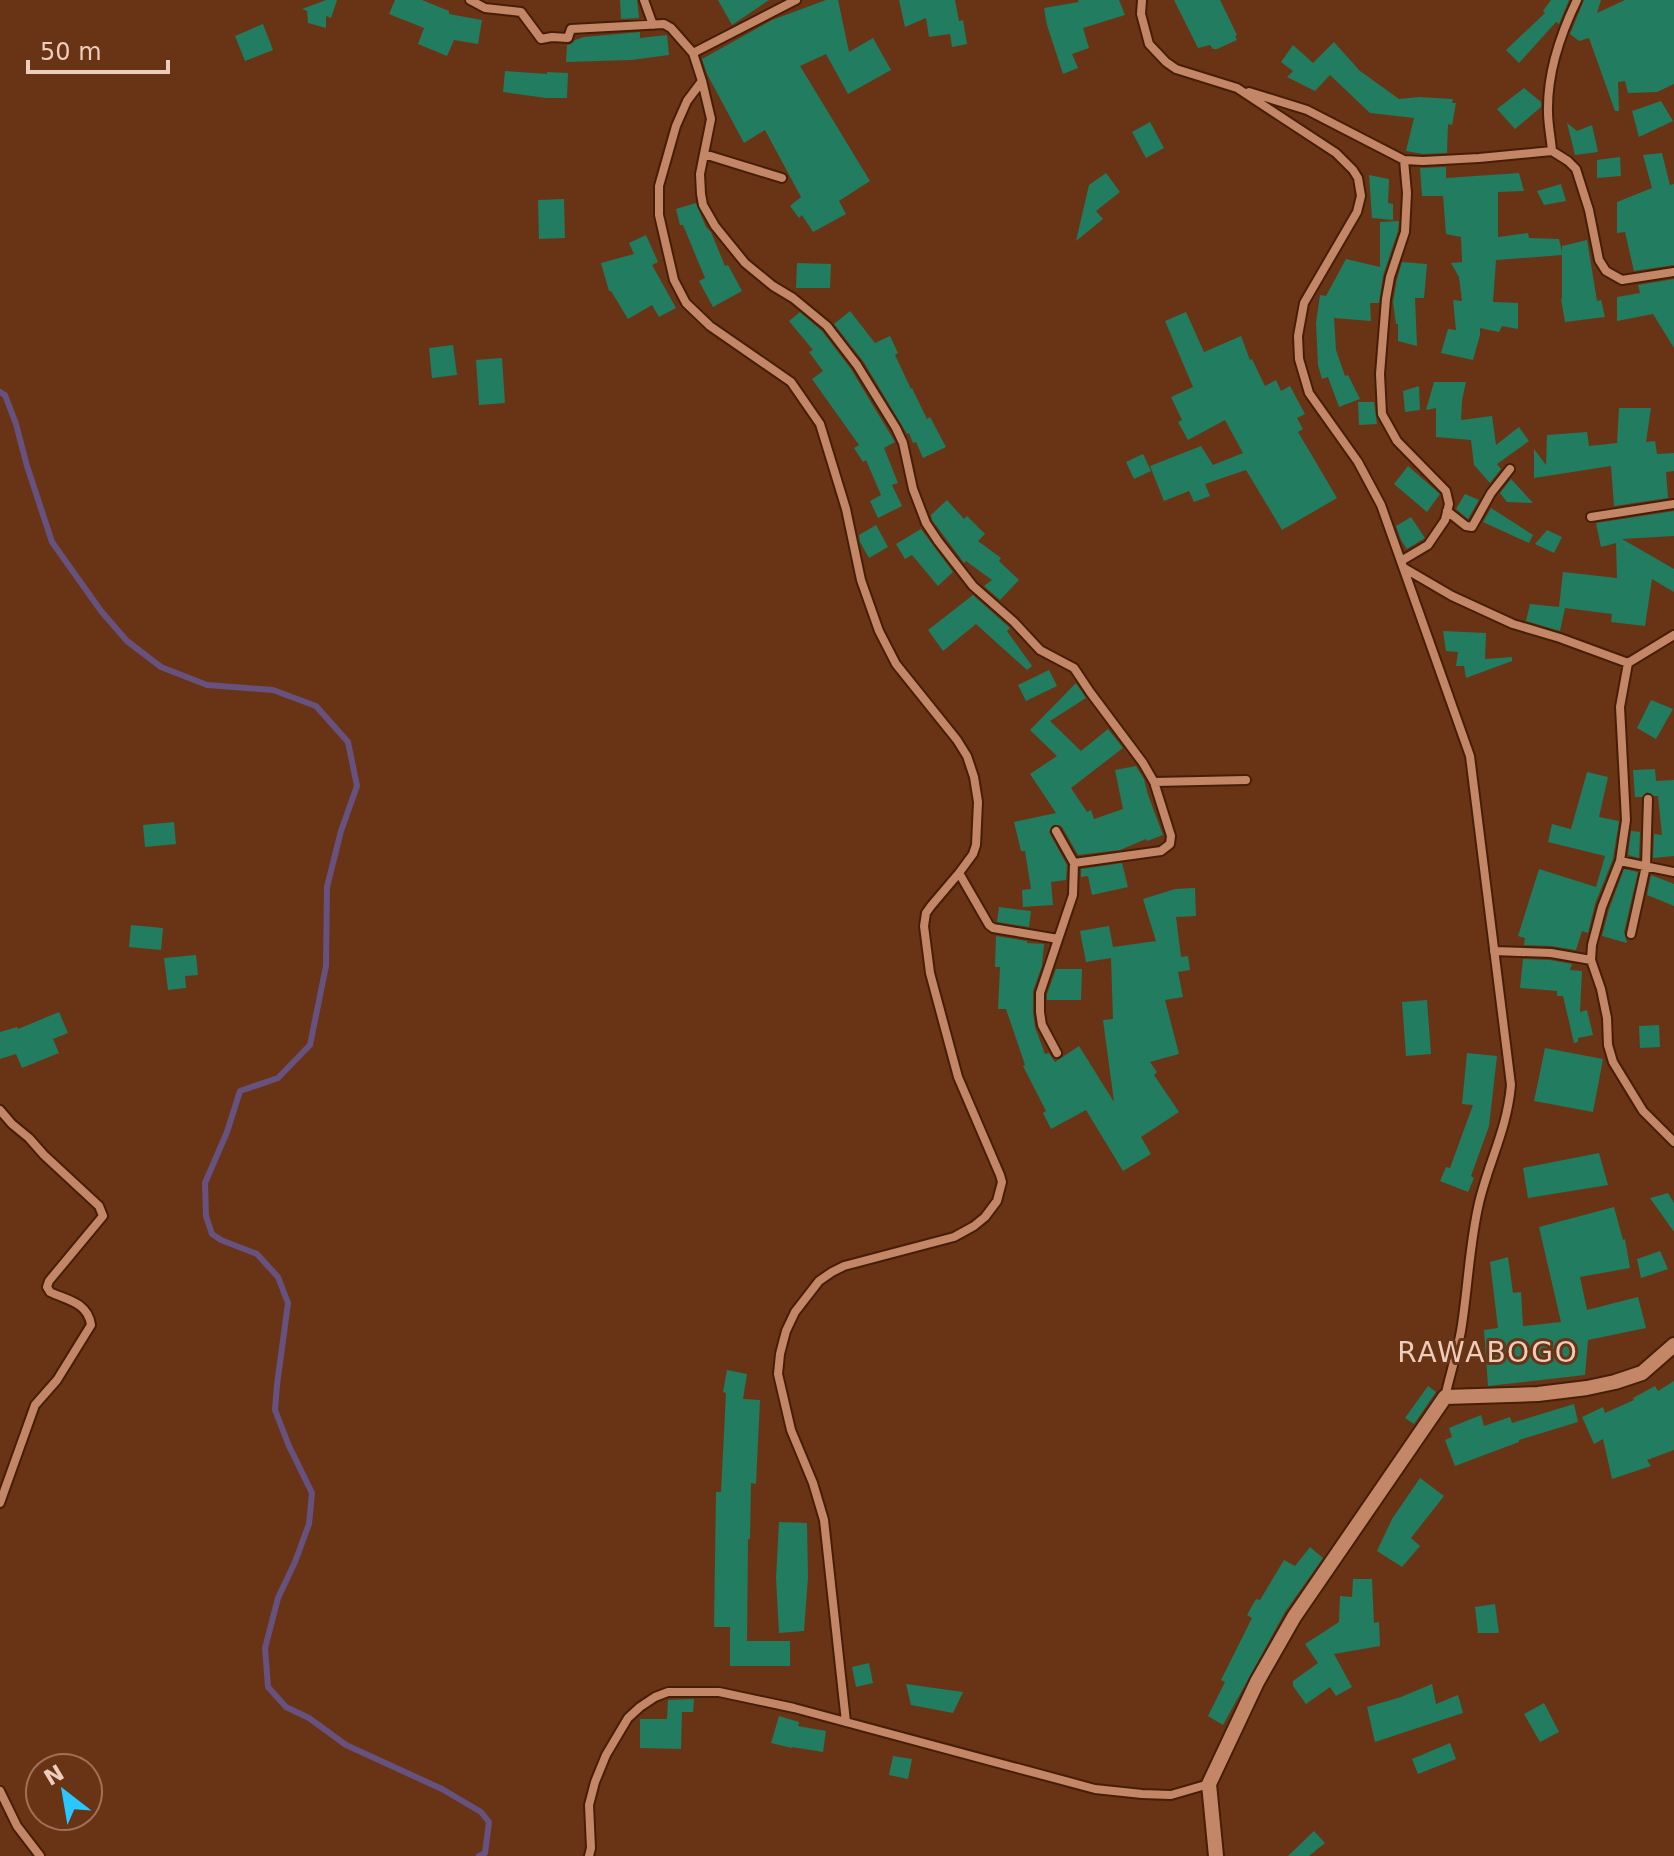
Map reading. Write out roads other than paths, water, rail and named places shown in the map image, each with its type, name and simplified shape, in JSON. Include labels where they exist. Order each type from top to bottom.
[{"type":"street","points":[[470,0],[485,8],[521,12]]},
{"type":"street","points":[[520,0],[521,12],[541,39],[568,38],[571,29],[667,25],[693,53],[711,119],[700,174],[701,194],[703,205],[715,226],[745,263],[827,326],[857,365],[896,428],[903,443],[913,489],[926,523],[938,541],[973,586],[1040,650],[1074,668],[1154,782],[1171,836],[1167,847],[1161,851],[1074,863]]},
{"type":"street","points":[[644,0],[653,25]]},
{"type":"street","points":[[693,53],[796,0]]},
{"type":"street","points":[[1142,0],[1141,14],[1149,44],[1176,69],[1307,110],[1404,160],[1479,158],[1552,151],[1576,169],[1589,210],[1599,260],[1606,271],[1622,280],[1674,272]]},
{"type":"street","points":[[1552,151],[1548,111],[1552,70],[1561,32],[1577,0]]},
{"type":"street","points":[[702,81],[687,101],[676,126],[659,186],[659,215],[674,280],[686,303],[710,326],[791,382],[820,424],[846,509],[861,580],[879,631],[896,664],[967,756],[978,802],[973,854],[926,913],[924,926],[930,973],[958,1077],[1000,1175],[999,1195],[985,1217],[954,1237],[844,1266],[819,1281],[795,1312],[780,1354],[778,1374],[791,1430],[813,1483],[824,1520],[846,1722]]},
{"type":"street","points":[[1216,1856],[1209,1784],[1257,1682],[1294,1617],[1445,1397],[1461,1331],[1479,1205],[1486,1175],[1504,1129],[1511,1085],[1470,756],[1381,505],[1358,462],[1309,393],[1299,359],[1298,336],[1304,303],[1357,212],[1361,196],[1358,178],[1336,153],[1237,88]]},
{"type":"street","points":[[704,154],[782,178]]},
{"type":"street","points":[[1402,564],[1428,545],[1441,529],[1449,499],[1446,491],[1397,441],[1382,414],[1380,374],[1386,299],[1405,232],[1407,193],[1404,160]]},
{"type":"street","points":[[1447,511],[1472,527],[1491,493],[1510,469]]},
{"type":"street","points":[[1591,517],[1674,504]]},
{"type":"street","points":[[1402,564],[1452,596],[1513,624],[1628,663]]},
{"type":"street","points":[[1674,635],[1628,663],[1620,707],[1626,820],[1620,861],[1602,907],[1591,960],[1601,989],[1613,1062],[1643,1111],[1674,1142]]},
{"type":"street","points":[[1154,782],[1246,780]]},
{"type":"street","points":[[1631,934],[1646,866],[1648,799]]},
{"type":"street","points":[[1056,831],[1074,863],[1073,895],[1040,993],[1042,1025],[1057,1053]]},
{"type":"street","points":[[1620,861],[1674,872]]},
{"type":"street","points":[[959,873],[993,928],[1058,939]]},
{"type":"street","points":[[1494,951],[1551,953],[1591,960]]},
{"type":"street","points":[[0,1110],[99,1206],[103,1214],[49,1281],[47,1287],[50,1292],[77,1303],[87,1314],[91,1325],[57,1380],[35,1405],[0,1503]]},
{"type":"street","points":[[1445,1397],[1538,1394],[1615,1382],[1642,1373],[1674,1345]]},
{"type":"street","points":[[591,1853],[589,1805],[606,1755],[628,1718],[655,1697],[668,1692],[719,1692],[794,1708],[1095,1789],[1171,1795],[1209,1784]]},
{"type":"street","points":[[0,1791],[17,1826],[40,1856]]},
{"type":"waterway","points":[[0,392],[5,395],[16,424],[52,542],[101,611],[127,641],[161,667],[207,685],[273,690],[316,706],[348,742],[357,786],[341,831],[327,887],[326,966],[310,1045],[278,1078],[240,1091],[227,1132],[205,1183],[206,1216],[212,1234],[257,1254],[278,1277],[288,1303],[275,1410],[312,1493],[309,1524],[278,1598],[265,1648],[268,1687],[286,1707],[309,1718],[346,1745],[442,1789],[481,1812],[489,1822],[485,1853],[479,1856]]},
{"type":"district","name":"RAWABOGO","points":[[1488,1352]]}]
